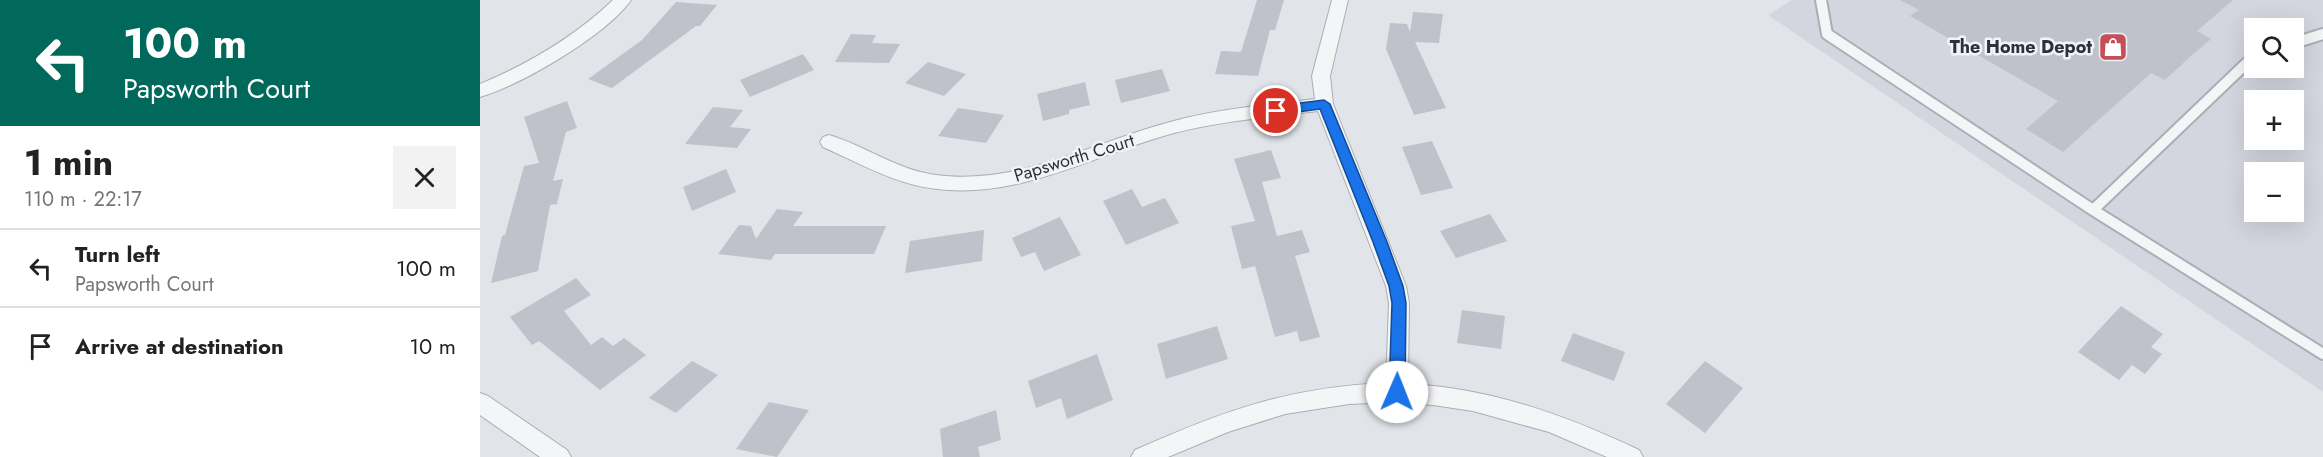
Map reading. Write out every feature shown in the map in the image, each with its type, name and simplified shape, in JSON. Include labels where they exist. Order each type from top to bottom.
[{"type":"street","points":[[480,91],[557,55],[581,38],[623,0]]},
{"type":"street","points":[[1340,0],[1326,51],[1322,76],[1324,104],[1396,286],[1399,303],[1397,392]]},
{"type":"street","name":"Papsworth Court","points":[[829,142],[915,177],[938,182],[982,183],[1042,169],[1171,127],[1324,104]]},
{"type":"street","points":[[1143,457],[1212,427],[1306,399],[1397,392],[1497,404],[1588,435],[1631,457]]},
{"type":"street","points":[[480,403],[560,457]]},
{"type":"lane","points":[[1821,0],[1827,33],[2094,210],[2323,354]]},
{"type":"lane","points":[[2304,40],[2323,34]]},
{"type":"lane","points":[[2094,210],[2244,66]]},
{"type":"shaded area","points":[[1792,0],[2323,0],[2323,392],[1768,15]]},
{"type":"building","points":[[1257,0],[1284,0],[1275,30],[1270,30],[1258,76],[1215,74],[1221,51],[1241,52]]},
{"type":"building","name":"The Home Depot","points":[[1900,0],[2233,0],[2197,31],[2211,39],[2165,80],[2151,73],[2063,152],[2026,129],[2058,101],[1910,16],[1919,10]]},
{"type":"building","points":[[676,2],[717,5],[700,26],[696,26],[612,88],[588,79],[642,40]]},
{"type":"building","points":[[1413,12],[1443,14],[1439,43],[1415,42],[1446,108],[1414,115],[1386,49],[1390,23],[1407,24],[1410,32]]},
{"type":"building","points":[[851,34],[876,35],[872,43],[900,44],[889,63],[835,62]]},
{"type":"building","points":[[803,54],[814,70],[750,97],[740,80]]},
{"type":"building","points":[[928,62],[966,74],[944,96],[905,83]]},
{"type":"building","points":[[1162,69],[1170,91],[1121,103],[1115,80]]},
{"type":"building","points":[[1085,82],[1090,105],[1069,110],[1069,114],[1043,121],[1037,94]]},
{"type":"building","points":[[567,101],[577,128],[566,132],[553,181],[563,179],[557,204],[550,205],[538,271],[491,283],[502,236],[505,235],[524,166],[539,163],[524,117]]},
{"type":"building","points":[[713,107],[743,110],[730,127],[751,129],[737,148],[685,144]]},
{"type":"building","points":[[958,108],[1004,115],[986,143],[938,136]]},
{"type":"building","points":[[1432,141],[1453,188],[1421,195],[1402,147]]},
{"type":"building","points":[[1271,150],[1281,178],[1262,182],[1277,236],[1302,230],[1310,252],[1295,256],[1320,337],[1300,342],[1297,331],[1275,337],[1255,266],[1242,269],[1231,226],[1255,221],[1234,159]]},
{"type":"building","points":[[726,169],[736,192],[692,211],[683,187]]},
{"type":"building","points":[[1132,189],[1142,207],[1165,198],[1179,223],[1126,245],[1103,201]]},
{"type":"building","points":[[777,209],[803,212],[793,226],[886,226],[874,254],[775,254],[771,260],[718,254],[739,225],[751,226],[756,239]]},
{"type":"building","points":[[1490,214],[1507,241],[1456,258],[1440,231]]},
{"type":"building","points":[[1060,217],[1081,255],[1044,271],[1035,252],[1021,257],[1012,238]]},
{"type":"building","points":[[984,230],[982,261],[905,273],[910,241]]},
{"type":"building","points":[[576,278],[591,295],[564,311],[591,345],[602,337],[613,346],[624,338],[646,355],[600,390],[539,341],[532,345],[510,317]]},
{"type":"building","points":[[2121,306],[2163,334],[2151,347],[2162,354],[2145,374],[2132,365],[2119,380],[2078,352]]},
{"type":"building","points":[[1462,310],[1505,316],[1501,349],[1457,343]]},
{"type":"building","points":[[1217,326],[1228,359],[1166,379],[1157,344]]},
{"type":"building","points":[[1573,333],[1625,352],[1614,381],[1561,361]]},
{"type":"building","points":[[1097,354],[1113,400],[1067,419],[1061,398],[1036,408],[1028,381]]},
{"type":"building","points":[[692,361],[718,375],[676,413],[649,398]]},
{"type":"building","points":[[1705,361],[1743,388],[1705,433],[1666,404]]},
{"type":"building","points":[[769,402],[809,410],[777,457],[736,449]]},
{"type":"building","points":[[996,410],[1001,440],[978,447],[980,457],[943,457],[940,429]]},
{"type":"place","name":"The Home Depot","points":[[2113,47]]},
{"type":"route","points":[[1276,111],[1324,104],[1396,286],[1399,303],[1397,392]]}]
